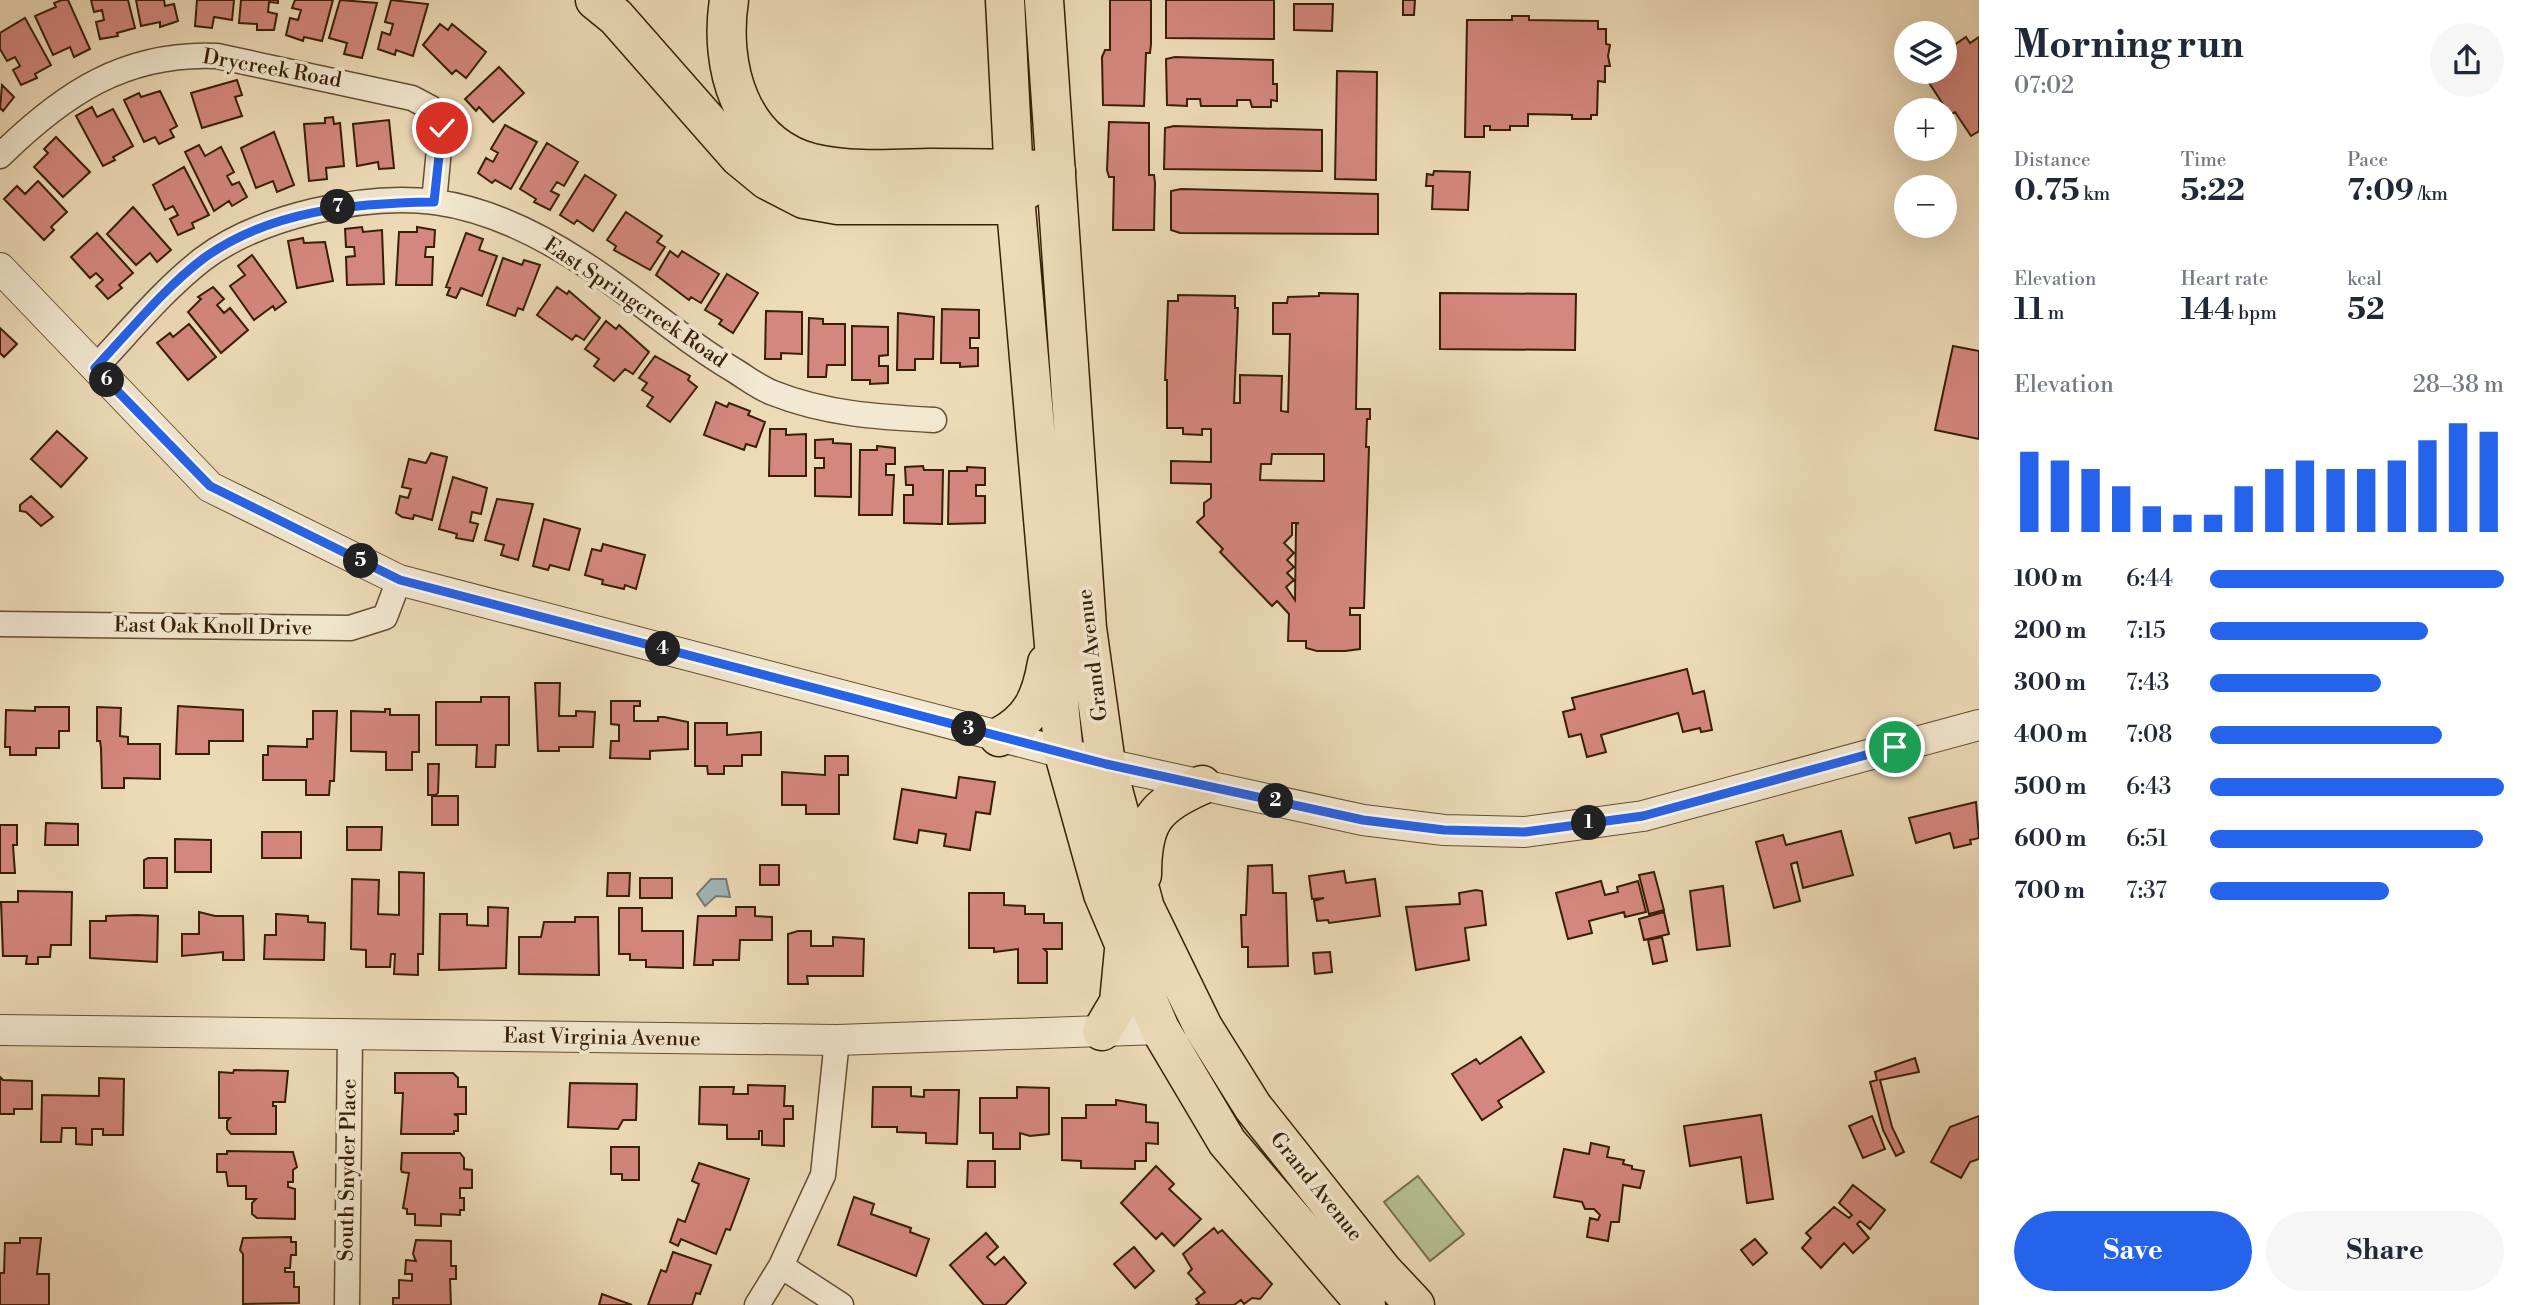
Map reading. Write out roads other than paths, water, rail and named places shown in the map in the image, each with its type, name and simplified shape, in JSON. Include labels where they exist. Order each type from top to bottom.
[{"type":"main road","points":[[595,0],[615,17],[739,157],[766,180],[804,199],[838,205],[1002,205],[1014,183]]},
{"type":"main road","points":[[729,0],[724,35],[729,72],[739,103],[756,127],[779,147],[809,162],[846,170],[1014,183],[1056,171]]},
{"type":"main road","name":"Grand Avenue","points":[[1005,0],[1014,183],[1064,754],[1103,894],[1160,1028],[1227,1142],[1360,1293],[1415,1305]]},
{"type":"main road","name":"Grand Avenue","points":[[1044,0],[1087,628],[1106,764],[1142,898],[1203,1027],[1253,1107],[1360,1293]]},
{"type":"main road","points":[[999,737],[1031,715],[1044,684],[1052,637]]},
{"type":"main road","points":[[1142,898],[1142,844],[1152,816],[1177,796],[1202,785]]},
{"type":"main road","points":[[1101,1031],[1119,1002],[1125,944]]},
{"type":"street","name":"Drycreek Road","points":[[0,156],[56,105],[119,70],[188,55],[217,56],[412,98],[431,108],[442,128],[434,202]]},
{"type":"street","name":"East Springcreek Road","points":[[95,368],[175,284],[204,258],[230,242],[260,229],[325,209],[434,202],[508,223],[572,257],[718,361],[770,392],[846,414],[934,420]]},
{"type":"street","points":[[0,268],[81,349],[95,368],[210,486],[400,580],[1106,764],[1363,820],[1444,830],[1525,832],[1643,816],[1979,724]]},
{"type":"street","name":"East Oak Knoll Drive","points":[[0,624],[351,628],[385,617],[400,580]]},
{"type":"street","name":"East Virginia Avenue","points":[[0,1030],[837,1040],[1203,1027]]},
{"type":"street","name":"South Snyder Place","points":[[347,1305],[350,1035]]},
{"type":"street","points":[[757,1305],[781,1266],[823,1175],[837,1040]]},
{"type":"street","points":[[781,1266],[841,1305]]},
{"type":"water","points":[[711,879],[726,879],[730,897],[716,896],[705,906],[697,894]]}]
